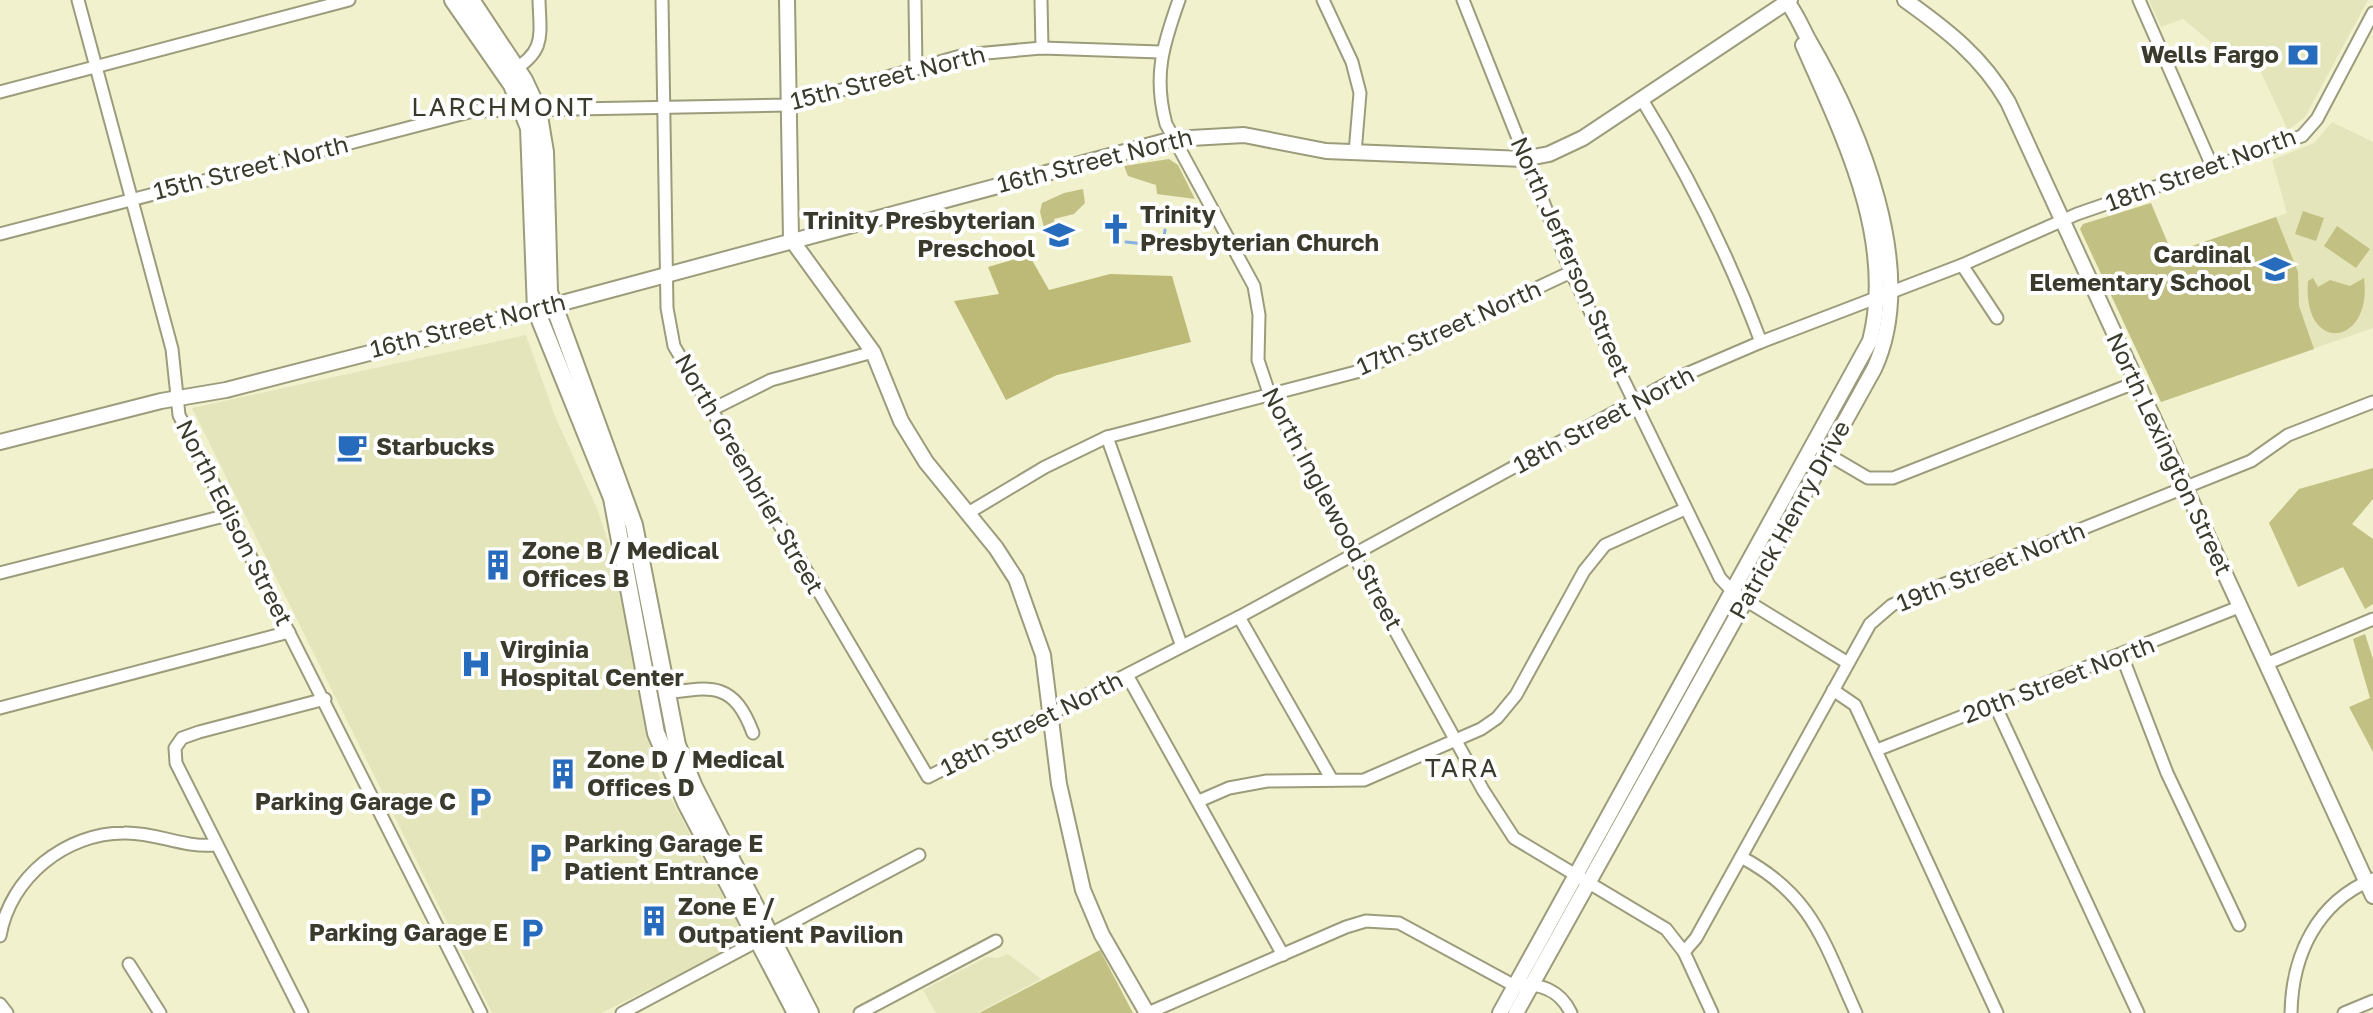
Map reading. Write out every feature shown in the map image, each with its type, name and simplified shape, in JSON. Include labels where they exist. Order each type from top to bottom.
[{"type":"main road","points":[[453,0],[511,71]]},
{"type":"main road","points":[[471,0],[545,140],[548,280],[553,305],[630,513],[677,745],[796,1013]]},
{"type":"main road","points":[[531,110],[536,310],[612,498],[656,733],[667,763],[810,1013]]},
{"type":"street","name":"North Edison Street","points":[[78,0],[172,349],[174,399],[228,515],[325,699],[481,1013]]},
{"type":"street","points":[[289,0],[294,15]]},
{"type":"street","points":[[0,92],[349,0]]},
{"type":"street","points":[[511,71],[533,57],[538,49],[539,0]]},
{"type":"street","name":"North Greenbrier Street","points":[[662,0],[667,308],[674,346],[928,777]]},
{"type":"street","points":[[787,0],[791,239],[873,352],[901,421],[926,462],[1016,579],[1043,655],[1053,714],[1059,784],[1083,890],[1102,935],[1147,1013],[1346,927],[1383,920],[1399,923],[1515,986],[1532,984],[1560,995],[1571,1013]]},
{"type":"street","points":[[915,0],[916,69]]},
{"type":"street","points":[[1041,0],[1042,48]]},
{"type":"street","points":[[1160,52],[1179,0]]},
{"type":"street","points":[[1323,0],[1352,62],[1359,89],[1355,153]]},
{"type":"street","name":"North Jefferson Street","points":[[1463,0],[1571,272],[1720,578],[1740,596]]},
{"type":"street","name":"North Lexington Street","points":[[1905,0],[1968,47],[1992,74],[2063,221],[2239,607],[2370,880],[2373,896]]},
{"type":"street","points":[[2139,0],[2212,166]]},
{"type":"street","name":"16th Street North","points":[[0,442],[174,399],[226,390],[536,310],[791,239],[1173,139],[1244,135],[1326,151],[1524,159],[1568,146],[1788,1]]},
{"type":"street","name":"Patrick Henry Drive","points":[[1516,1013],[1583,879],[1821,450],[1862,361],[1884,294],[1859,183],[1789,14],[1788,1]]},
{"type":"street","name":"18th Street North","points":[[928,777],[1053,714],[1181,644],[1239,617],[1677,378],[1761,342],[1962,265],[2063,221],[2283,143],[2310,130],[2373,13]]},
{"type":"street","name":"15th Street North","points":[[0,234],[473,111],[789,105],[964,55],[1042,48],[1160,52]]},
{"type":"street","name":"North Inglewood Street","points":[[1160,52],[1162,107],[1173,139],[1184,152],[1254,286],[1259,315],[1258,360],[1269,393],[1353,554],[1457,741],[1514,838],[1666,929],[1684,952],[1712,1013]]},
{"type":"street","points":[[1641,98],[1684,168],[1741,288],[1761,342]]},
{"type":"street","points":[[1962,265],[1997,318]]},
{"type":"street","name":"17th Street North","points":[[968,513],[1045,467],[1107,437],[1360,371],[1571,272]]},
{"type":"street","points":[[711,410],[771,380],[873,352]]},
{"type":"street","points":[[1821,450],[1868,478],[1893,478],[2137,382]]},
{"type":"street","name":"19th Street North","points":[[1684,952],[1696,938],[1870,624],[1892,605],[2251,461],[2309,425],[2373,402]]},
{"type":"street","points":[[1107,437],[1181,644]]},
{"type":"street","points":[[1199,801],[1229,788],[1267,781],[1364,780],[1457,741],[1497,718],[1516,695],[1584,571],[1605,545],[1685,509]]},
{"type":"street","points":[[0,573],[228,515]]},
{"type":"street","points":[[1740,596],[1848,663]]},
{"type":"street","name":"20th Street North","points":[[1877,750],[2122,656],[2239,607]]},
{"type":"street","points":[[1239,617],[1332,780]]},
{"type":"street","points":[[2266,664],[2373,619]]},
{"type":"street","points":[[0,708],[289,632]]},
{"type":"street","points":[[2122,656],[2167,773],[2239,925]]},
{"type":"street","points":[[1127,675],[1283,955]]},
{"type":"street","points":[[667,693],[704,688],[730,695],[739,703],[753,733]]},
{"type":"street","points":[[1833,690],[1855,705],[1997,1013]]},
{"type":"street","points":[[302,1013],[215,845],[176,763],[175,748],[182,738],[199,732],[325,699]]},
{"type":"street","points":[[1995,705],[2138,1013]]},
{"type":"street","points":[[0,936],[17,894],[34,871],[56,852],[87,837],[124,832],[167,837],[193,847],[215,845]]},
{"type":"street","points":[[622,1013],[919,855]]},
{"type":"street","points":[[1741,857],[1776,877],[1798,897],[1822,938],[1856,1013]]},
{"type":"street","name":"Patrick Henry Drive","points":[[1500,1013],[1583,879]]},
{"type":"street","points":[[2291,1013],[2298,961],[2313,927],[2327,909],[2370,880]]},
{"type":"street","points":[[860,1013],[996,941]]},
{"type":"street","points":[[129,964],[160,1013]]},
{"type":"street","points":[[2344,1013],[2373,1001]]},
{"type":"street","points":[[0,1004],[7,1013]]},
{"type":"shaded area","points":[[2149,0],[2368,0],[2305,117],[2288,130],[2249,47],[2225,54],[2183,19],[2161,27]]},
{"type":"shaded area","name":"Cardinal Elementary School","points":[[2332,122],[2373,142],[2373,328],[2161,402],[2121,317],[2183,285],[2171,253],[2287,213],[2272,160],[2314,143]]},
{"type":"shaded area","points":[[1169,159],[1178,165],[1195,199],[1157,194],[1156,185],[1128,176],[1124,166]]},
{"type":"shaded area","points":[[1083,189],[1085,203],[1074,214],[1054,219],[1055,224],[1044,227],[1040,212],[1042,203]]},
{"type":"shaded area","points":[[2151,203],[2172,253],[2276,217],[2298,272],[2299,306],[2314,349],[2161,402],[2080,229],[2083,224]]},
{"type":"shaded area","points":[[2303,211],[2324,218],[2316,241],[2295,234]]},
{"type":"shaded area","points":[[2337,226],[2370,249],[2356,268],[2324,246]]},
{"type":"shaded area","points":[[1029,255],[1049,290],[1110,274],[1172,276],[1191,342],[1057,375],[1006,400],[954,301],[999,294],[988,267]]},
{"type":"shaded area","points":[[2313,278],[2318,287],[2330,280],[2350,286],[2364,278],[2364,301],[2358,318],[2349,329],[2337,333],[2325,331],[2315,321],[2309,305],[2308,281]]},
{"type":"shaded area","name":"Virginia Hospital Center","points":[[526,335],[555,416],[598,511],[617,568],[643,712],[659,776],[743,934],[739,945],[601,1013],[492,1013],[192,408]]},
{"type":"shaded area","points":[[2373,468],[2373,499],[2352,524],[2373,539],[2373,604],[2365,609],[2343,567],[2298,587],[2269,523],[2299,489]]},
{"type":"shaded area","points":[[2365,634],[2373,659],[2373,752],[2349,707],[2370,698],[2353,639]]},
{"type":"shaded area","points":[[1100,950],[1133,1013],[979,1013]]},
{"type":"shaded area","points":[[1008,954],[1041,979],[977,1013],[936,1013],[923,990],[987,957],[997,958]]},
{"type":"waterway","points":[[1126,242],[1163,246],[1165,230]]},
{"type":"place","name":"Wells Fargo","points":[[2303,55]]},
{"type":"place","name":"Trinity Presbyterian Church","points":[[1116,229]]},
{"type":"place","name":"Trinity Presbyterian Preschool","points":[[1059,235]]},
{"type":"place","name":"Cardinal Elementary School","points":[[2275,269]]},
{"type":"place","name":"Starbucks","points":[[352,447]]},
{"type":"place","name":"Zone B / Medical Offices B","points":[[498,565]]},
{"type":"place","name":"Virginia Hospital Center","points":[[476,664]]},
{"type":"place","name":"Zone D / Medical Offices D","points":[[563,774]]},
{"type":"place","name":"Parking Garage C","points":[[480,802]]},
{"type":"place","name":"Parking Garage E Patient Entrance","points":[[540,858]]},
{"type":"place","name":"Zone E / Outpatient Pavilion","points":[[654,921]]},
{"type":"place","name":"Parking Garage E","points":[[532,933]]},
{"type":"district","name":"LARCHMONT","points":[[503,107]]},
{"type":"district","name":"TARA","points":[[1462,768]]}]
